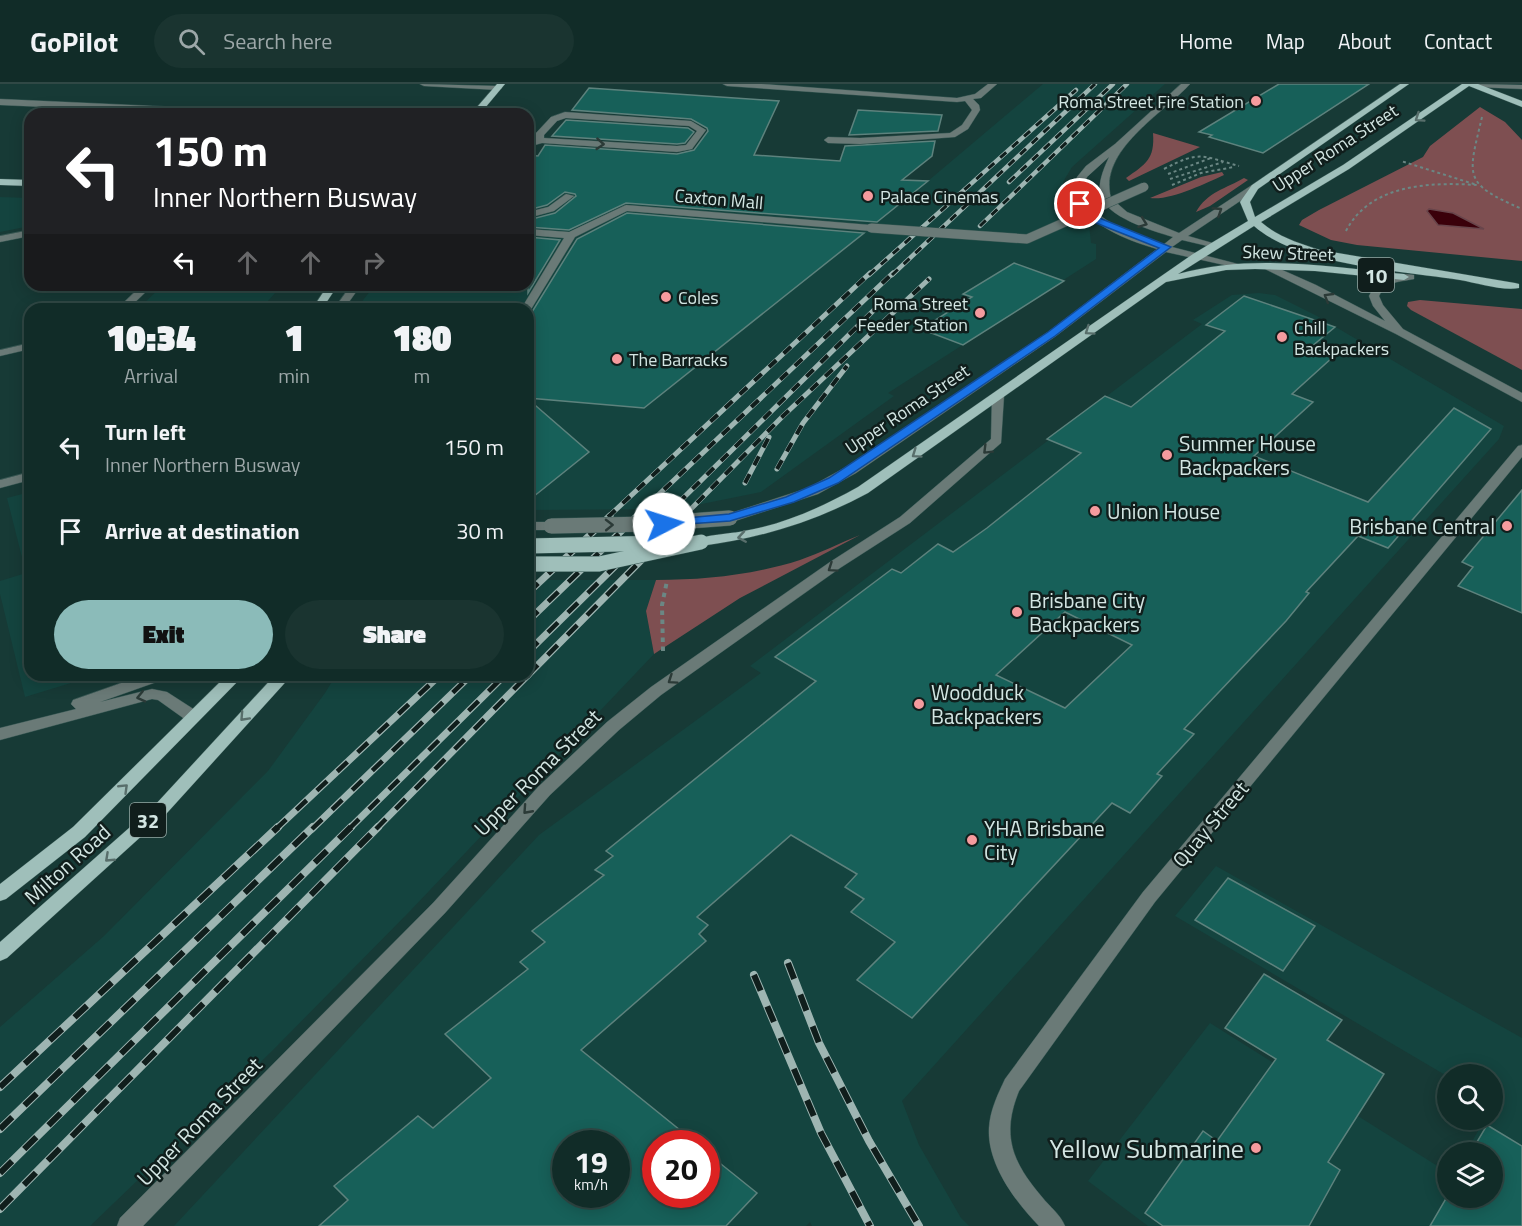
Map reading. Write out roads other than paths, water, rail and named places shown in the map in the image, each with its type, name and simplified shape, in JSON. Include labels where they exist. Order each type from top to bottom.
[{"type":"main road","name":"Upper Roma Street","points":[[1254,222],[1246,210],[1245,202],[1255,187],[1405,84]]},
{"type":"main road","points":[[1471,84],[1522,104]]},
{"type":"main road","name":"Upper Roma Street","points":[[534,546],[702,542],[765,533],[818,514],[886,475],[1212,246],[1346,167],[1471,84]]},
{"type":"main road","points":[[480,108],[500,86]]},
{"type":"main road","points":[[0,182],[24,183]]},
{"type":"main road","name":"Skew Street","points":[[1254,222],[1263,230],[1284,240],[1327,254],[1519,286]]},
{"type":"main road","name":"Skew Street","points":[[1137,297],[1184,275],[1238,267],[1269,267],[1519,286]]},
{"type":"main road","points":[[534,564],[599,564],[702,542]]},
{"type":"main road","name":"Milton Road","points":[[0,894],[79,831],[230,681]]},
{"type":"main road","name":"Milton Road","points":[[0,953],[107,860],[161,808],[279,681]]},
{"type":"street","points":[[424,84],[500,86]]},
{"type":"street","points":[[727,84],[968,99],[978,96],[993,84]]},
{"type":"street","points":[[1186,84],[1082,177],[1076,196],[1080,204],[1099,221],[1114,228],[1166,247],[1238,267]]},
{"type":"street","points":[[1471,84],[1522,87]]},
{"type":"street","points":[[828,140],[860,141],[952,135],[965,127],[976,110],[975,105],[968,99]]},
{"type":"street","points":[[0,102],[132,108]]},
{"type":"street","points":[[534,142],[541,140],[677,149],[689,147],[702,130],[691,124],[565,116],[554,119],[539,135],[541,140]]},
{"type":"street","points":[[1118,146],[1108,169],[1104,189],[1106,199],[1119,212],[1131,218],[1212,246]]},
{"type":"street","name":"Caxton Mall","points":[[571,235],[626,208],[1027,239],[1144,187]]},
{"type":"street","name":"Upper Roma Street","points":[[534,526],[649,524],[730,518],[805,494],[851,470],[1052,334],[1181,236],[1255,187]]},
{"type":"street","points":[[534,213],[551,209],[569,196]]},
{"type":"street","points":[[530,303],[571,235],[534,232]]},
{"type":"street","points":[[0,239],[24,234]]},
{"type":"street","points":[[1269,267],[1400,332],[1522,398]]},
{"type":"street","points":[[1400,332],[1377,306],[1374,296],[1380,286],[1390,280],[1410,278]]},
{"type":"street","points":[[128,303],[142,291]]},
{"type":"street","points":[[0,353],[24,347]]},
{"type":"street","name":"Upper Roma Street","points":[[128,1226],[439,908],[544,791],[613,726],[656,691],[828,570],[905,520],[997,440],[998,396]]},
{"type":"street","name":"Quay Street","points":[[1054,1226],[1018,1183],[1004,1158],[999,1132],[1002,1106],[1012,1085],[1149,897],[1522,449]]},
{"type":"street","points":[[0,484],[24,478]]},
{"type":"street","points":[[0,733],[143,681]]},
{"type":"street","points":[[0,733],[152,694],[162,696],[192,716]]},
{"type":"railway","points":[[892,275],[1095,84]]},
{"type":"railway","points":[[1009,182],[1113,84]]},
{"type":"railway","points":[[980,226],[1127,84]]},
{"type":"railway","points":[[869,275],[1076,90]]},
{"type":"railway","points":[[608,517],[870,273]]},
{"type":"railway","points":[[635,517],[893,273]]},
{"type":"railway","points":[[683,517],[783,416],[929,279]]},
{"type":"railway","points":[[664,517],[874,310]]},
{"type":"railway","points":[[777,469],[803,423],[847,366]]},
{"type":"railway","points":[[745,483],[769,437]]},
{"type":"railway","points":[[534,587],[610,516]]},
{"type":"railway","points":[[534,615],[637,516]]},
{"type":"railway","points":[[534,646],[666,516]]},
{"type":"railway","points":[[534,669],[685,516]]},
{"type":"railway","points":[[276,829],[434,681]]},
{"type":"railway","points":[[312,829],[465,681]]},
{"type":"railway","points":[[349,829],[499,681]]},
{"type":"railway","points":[[376,829],[522,681]]},
{"type":"railway","points":[[0,1087],[278,827]]},
{"type":"railway","points":[[0,1129],[313,827]]},
{"type":"railway","points":[[0,1173],[351,827]]},
{"type":"railway","points":[[0,1209],[378,827]]},
{"type":"railway","points":[[788,963],[819,1043],[869,1141],[919,1226]]},
{"type":"railway","points":[[754,975],[821,1133],[870,1226]]},
{"type":"place","name":"Roma Street Fire Station","points":[[1256,101]]},
{"type":"place","name":"Palace Cinemas","points":[[868,196]]},
{"type":"place","name":"Coles","points":[[666,297]]},
{"type":"place","name":"Roma Street Feeder Station","points":[[980,313]]},
{"type":"place","name":"Chill Backpackers","points":[[1282,337]]},
{"type":"place","name":"The Barracks","points":[[617,359]]},
{"type":"place","name":"Summer House Backpackers","points":[[1167,455]]},
{"type":"place","name":"Union House","points":[[1095,511]]},
{"type":"place","name":"Brisbane Central","points":[[1507,526]]},
{"type":"place","name":"Brisbane City Backpackers","points":[[1017,612]]},
{"type":"place","name":"Woodduck Backpackers","points":[[919,704]]},
{"type":"place","name":"YHA Brisbane City","points":[[972,840]]},
{"type":"place","name":"Yellow Submarine","points":[[1256,1148]]}]
